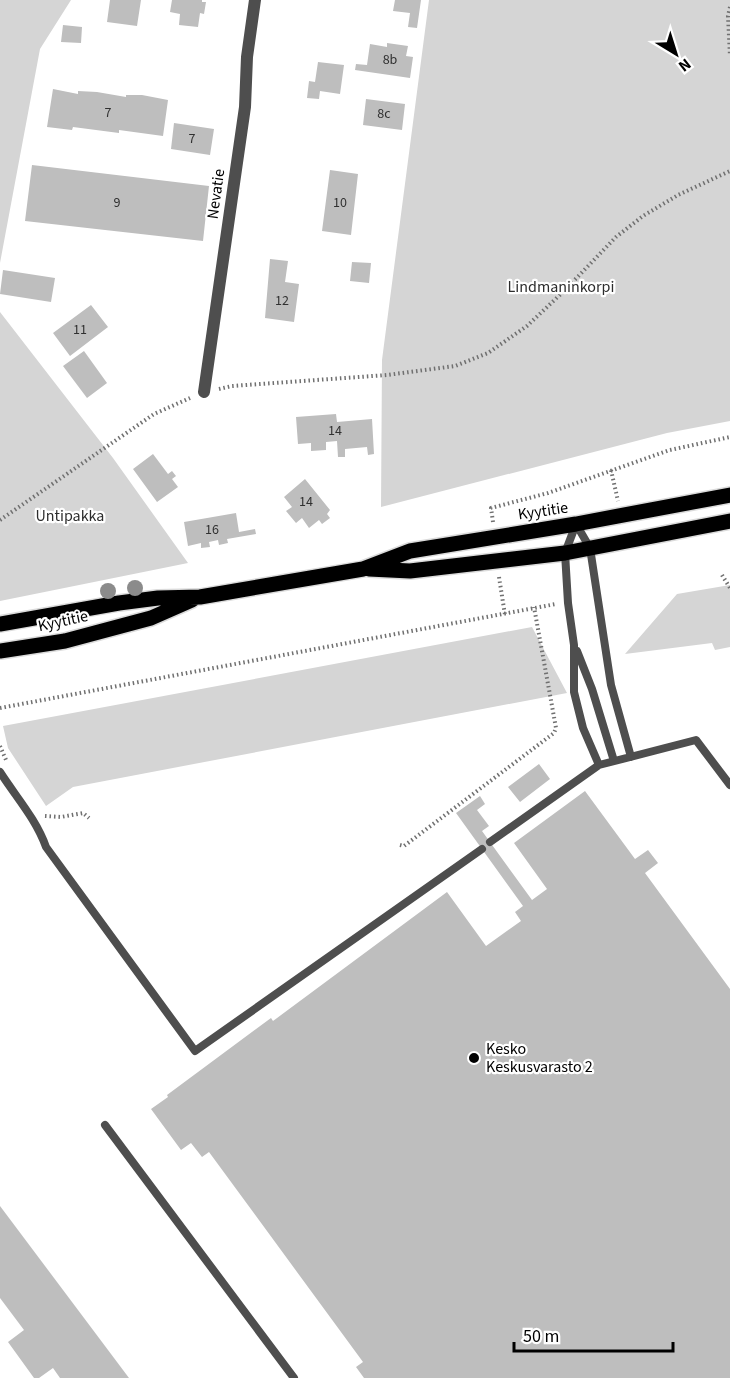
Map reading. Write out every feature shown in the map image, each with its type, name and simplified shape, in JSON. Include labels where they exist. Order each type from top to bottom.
[{"type":"main road","name":"Kyytitie","points":[[0,624],[148,599],[201,597],[363,569],[410,551],[576,524],[730,495]]},
{"type":"main road","name":"Kyytitie","points":[[363,569],[410,571],[565,553],[730,521]]},
{"type":"main road","name":"Kyytitie","points":[[0,651],[65,641],[140,621],[201,597]]},
{"type":"street","name":"Nevatie","points":[[204,392],[245,107],[247,57],[255,0]]},
{"type":"lane","points":[[576,524],[590,548],[611,686],[631,757]]},
{"type":"lane","points":[[576,524],[565,553],[568,603],[574,645],[574,692],[584,728],[599,765]]},
{"type":"lane","points":[[574,645],[592,689],[614,761]]},
{"type":"lane","points":[[490,842],[599,765],[696,740],[730,785]]},
{"type":"lane","points":[[0,772],[39,827],[46,847],[195,1051],[482,849]]},
{"type":"lane","points":[[105,1125],[294,1378]]},
{"type":"path","points":[[730,7],[728,16],[730,56]]},
{"type":"path","points":[[0,520],[154,414],[204,392],[232,386],[387,375],[455,366],[489,353],[527,326],[616,237],[643,216],[678,195],[730,171]]},
{"type":"path","points":[[491,508],[549,493],[670,450],[730,437]]},
{"type":"path","points":[[611,471],[621,516]]},
{"type":"path","points":[[722,575],[730,588]]},
{"type":"path","points":[[0,708],[493,617],[534,607],[568,603]]},
{"type":"path","points":[[400,845],[404,846],[554,733],[556,728],[534,607]]},
{"type":"path","points":[[0,747],[10,769]]},
{"type":"path","points":[[38,812],[43,816],[61,817],[83,813],[88,818]]},
{"type":"green space","points":[[0,0],[71,0],[40,49],[0,263]]},
{"type":"green space","name":"Lindmaninkorpi","points":[[429,0],[730,0],[730,421],[667,433],[381,507],[382,360]]},
{"type":"green space","name":"Untipakka","points":[[0,312],[113,458],[188,563],[0,601]]},
{"type":"green space","points":[[730,585],[730,647],[715,650],[712,643],[625,654],[677,594]]},
{"type":"green space","points":[[532,627],[567,693],[73,787],[46,806],[8,748],[3,726]]},
{"type":"building","points":[[110,0],[141,0],[137,26],[107,22]]},
{"type":"building","points":[[172,0],[206,2],[204,14],[200,13],[198,27],[179,25],[180,14],[170,12]]},
{"type":"building","points":[[395,0],[421,0],[417,28],[408,27],[410,13],[393,11]]},
{"type":"building","points":[[63,25],[82,27],[81,43],[61,42]]},
{"type":"building","points":[[387,43],[408,46],[406,56],[413,57],[410,78],[355,70],[356,64],[367,65],[370,44],[387,47]]},
{"type":"building","points":[[318,62],[344,65],[340,94],[320,91],[319,99],[307,98],[309,81],[315,82]]},
{"type":"building","points":[[53,89],[78,94],[78,91],[126,97],[126,95],[142,95],[168,100],[163,136],[119,130],[119,133],[73,127],[72,130],[47,127]]},
{"type":"building","points":[[366,99],[405,104],[402,130],[363,125]]},
{"type":"building","points":[[174,123],[214,129],[210,155],[171,149]]},
{"type":"building","points":[[32,165],[209,186],[203,241],[25,221]]},
{"type":"building","points":[[330,170],[358,174],[351,235],[322,231]]},
{"type":"building","points":[[270,259],[288,261],[285,282],[299,284],[294,322],[265,318]]},
{"type":"building","points":[[352,262],[371,263],[369,283],[350,281]]},
{"type":"building","points":[[3,270],[55,278],[51,302],[0,294]]},
{"type":"building","points":[[91,305],[108,327],[70,356],[53,333]]},
{"type":"building","points":[[84,351],[107,383],[87,398],[63,366]]},
{"type":"building","points":[[336,414],[337,422],[372,419],[374,454],[368,455],[367,447],[345,449],[345,457],[338,457],[337,441],[326,442],[326,450],[311,451],[311,443],[298,444],[296,417]]},
{"type":"building","points":[[153,454],[168,474],[172,471],[176,476],[172,479],[178,487],[157,502],[133,469]]},
{"type":"building","points":[[305,479],[330,510],[327,514],[330,518],[322,524],[319,520],[309,528],[302,518],[296,523],[286,511],[292,507],[284,497]]},
{"type":"building","points":[[236,513],[239,532],[255,529],[256,534],[227,539],[228,543],[219,545],[218,540],[209,542],[210,547],[201,548],[201,543],[188,546],[184,522]]},
{"type":"building","points":[[539,764],[550,779],[520,802],[508,787]]},
{"type":"building","name":"Kesko Keskusvarasto 2","points":[[585,791],[635,859],[648,850],[658,863],[645,873],[730,989],[730,1378],[364,1378],[356,1367],[363,1362],[209,1152],[202,1157],[191,1143],[181,1150],[151,1109],[271,1018],[273,1021],[447,892],[486,946],[521,921],[515,912],[523,906],[456,813],[480,796],[485,804],[477,810],[489,826],[482,831],[532,900],[547,889],[514,843]]},
{"type":"building","points":[[0,1206],[129,1378],[60,1378],[53,1368],[39,1378],[34,1378],[8,1342],[24,1330],[0,1298]]},
{"type":"place","name":"Kesko Keskusvarasto 2","points":[[474,1058]]}]
